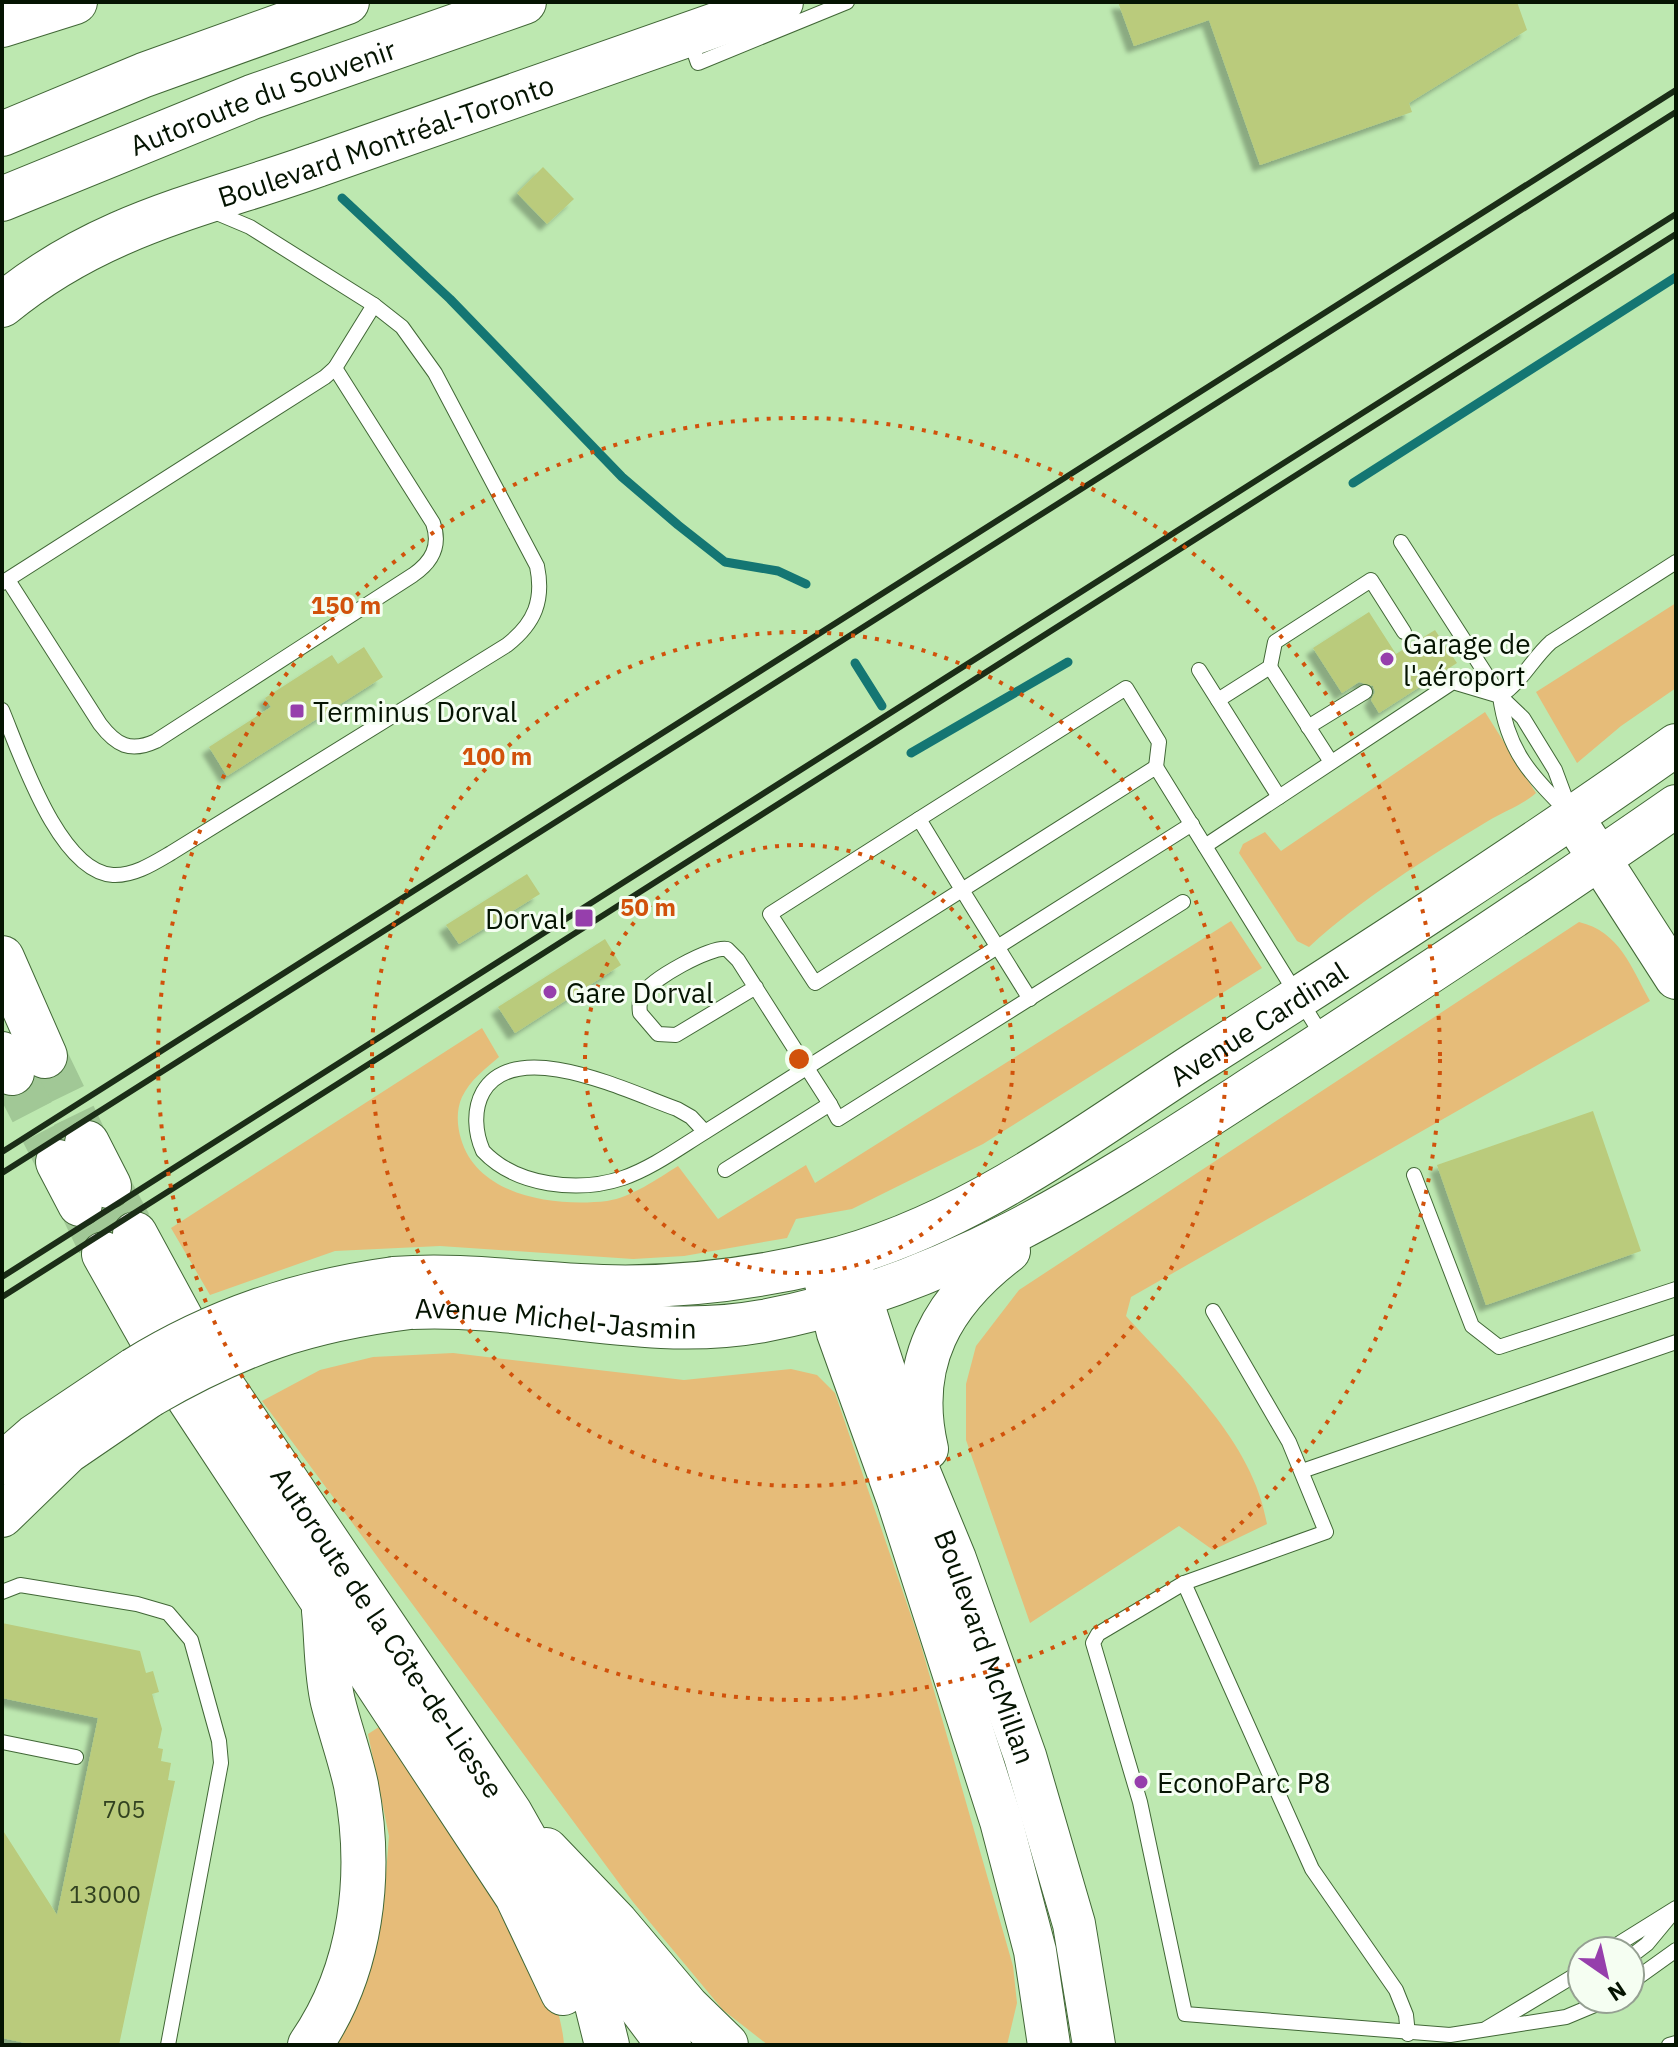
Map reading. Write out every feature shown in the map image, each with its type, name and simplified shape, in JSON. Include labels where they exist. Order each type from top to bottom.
[{"type":"main road","points":[[2,25],[75,2]]},
{"type":"main road","points":[[2,134],[144,75],[347,2]]},
{"type":"main road","name":"Autoroute du Souvenir","points":[[2,199],[239,102],[524,2]]},
{"type":"main road","points":[[475,18],[561,2]]},
{"type":"main road","name":"Boulevard Montréal-Toronto","points":[[2,305],[99,242],[151,218],[312,167],[781,2]]},
{"type":"main road","name":"Avenue Cardinal","points":[[834,1259],[994,1191],[1299,997],[1573,817],[1676,745]]},
{"type":"main road","name":"Avenue Cardinal","points":[[845,1300],[959,1259],[1062,1209],[1326,1041],[1676,806]]},
{"type":"main road","points":[[1573,817],[1676,978]]},
{"type":"main road","points":[[2,958],[20,1061]]},
{"type":"main road","points":[[73,1153],[94,1195]]},
{"type":"main road","points":[[955,1559],[922,1423],[923,1375],[951,1309],[971,1281],[1062,1209]]},
{"type":"main road","name":"Autoroute de la Côte-de-Liesse","points":[[578,2045],[560,1983],[523,1907],[165,1362],[120,1244],[198,1350],[510,1813],[558,1898],[589,1980],[607,2045]]},
{"type":"main road","name":"Avenue Michel-Jasmin","points":[[2,1464],[34,1436],[142,1382],[283,1333],[335,1319],[402,1293],[474,1277],[649,1286],[736,1278],[834,1259]]},
{"type":"main road","name":"Boulevard McMillan","points":[[834,1259],[1001,1821],[1035,1951],[1049,2045]]},
{"type":"main road","name":"Avenue Michel-Jasmin","points":[[402,1293],[465,1307],[668,1329],[762,1321],[845,1300]]},
{"type":"main road","name":"Boulevard McMillan","points":[[845,1300],[955,1559],[1025,1756],[1061,1872],[1085,1980],[1094,2045]]},
{"type":"main road","name":"Avenue Michel-Jasmin","points":[[2,1516],[142,1382]]},
{"type":"main road","points":[[310,2045],[337,1996],[353,1949],[363,1882],[361,1814],[333,1700],[324,1608]]},
{"type":"main road","points":[[510,1813],[616,1923],[687,2007],[726,2045]]},
{"type":"main road","points":[[558,1898],[669,2045]]},
{"type":"lane","points":[[689,36],[698,63],[847,2]]},
{"type":"lane","points":[[2,710],[29,775],[66,843],[90,867],[104,874],[122,875],[171,853],[523,633],[540,600],[537,566],[435,373],[402,327],[374,305],[250,227],[193,204]]},
{"type":"lane","points":[[335,368],[436,530],[436,547],[428,563],[156,741],[130,747],[116,742],[100,724],[5,581],[284,404],[335,368],[374,305]]},
{"type":"lane","points":[[1401,542],[1500,696],[1523,718],[1555,770],[1573,817]]},
{"type":"lane","points":[[1205,846],[1453,682],[1500,696],[1516,687],[1534,657],[1551,642],[1676,562]]},
{"type":"lane","points":[[1331,762],[1270,667],[1275,642],[1371,580],[1404,632]]},
{"type":"lane","points":[[1218,700],[1270,667]]},
{"type":"lane","points":[[1199,670],[1279,797]]},
{"type":"lane","points":[[1156,767],[815,983],[770,914],[1126,688],[1159,742],[1156,767],[1326,1041]]},
{"type":"lane","points":[[1308,727],[1365,692]]},
{"type":"lane","points":[[1500,696],[1504,731],[1537,782],[1573,817]]},
{"type":"lane","points":[[919,819],[1030,999]]},
{"type":"lane","points":[[705,1132],[691,1117],[677,1109],[569,1073],[536,1066],[497,1077],[482,1093],[476,1117],[479,1141],[491,1160],[516,1174],[564,1184],[591,1184],[624,1178],[705,1132],[1192,824]]},
{"type":"lane","points":[[756,987],[676,1035],[658,1034],[650,1030],[640,1013],[642,995],[650,986],[718,948],[733,953],[756,987],[838,1119],[1183,902]]},
{"type":"lane","points":[[725,1170],[830,1104]]},
{"type":"lane","points":[[1414,1175],[1472,1326],[1499,1347],[1676,1289]]},
{"type":"lane","points":[[1213,1311],[1277,1421],[1302,1471],[1326,1532],[1184,1583],[1098,1634],[1093,1643],[1150,1841],[1185,2014],[1408,2034],[1477,2033],[1570,2015]]},
{"type":"lane","points":[[1302,1471],[1676,1342]]},
{"type":"lane","points":[[1184,1583],[1310,1865],[1396,1990],[1406,2015],[1408,2034]]},
{"type":"lane","points":[[2,1592],[20,1585],[159,1609],[179,1623],[191,1640],[219,1741],[221,1763],[168,2045]]},
{"type":"lane","points":[[2,1742],[76,1757]]},
{"type":"lane","points":[[1633,1935],[1676,1908]]},
{"type":"lane","points":[[1646,1945],[1676,1908]]},
{"type":"lane","points":[[1646,1972],[1676,1950]]},
{"type":"lane","points":[[1477,2033],[1566,1980]]},
{"type":"lane","points":[[1533,2000],[1566,1991]]},
{"type":"lane","points":[[1518,2008],[1522,2025]]},
{"type":"lane","points":[[1669,2045],[1676,2043]]},
{"type":"shaded area","points":[[1676,603],[1676,688],[1621,726],[1577,763],[1536,692]]},
{"type":"shaded area","points":[[1485,712],[1536,793],[1395,880],[1350,912],[1309,947],[1297,941],[1239,853],[1243,844],[1265,832],[1281,851]]},
{"type":"shaded area","points":[[1231,921],[1262,968],[983,1144],[852,1209],[796,1219],[787,1238],[684,1256],[633,1259],[440,1246],[335,1251],[210,1295],[171,1228],[482,1028],[499,1057],[465,1091],[458,1118],[461,1139],[470,1159],[484,1174],[501,1186],[521,1194],[565,1202],[587,1202],[626,1196],[678,1166],[718,1219],[806,1165],[815,1183]]},
{"type":"shaded area","points":[[1579,922],[1605,934],[1623,952],[1650,1001],[1131,1297],[1126,1316],[1212,1411],[1247,1465],[1267,1524],[1213,1550],[1179,1526],[1030,1623],[966,1440],[966,1384],[976,1346],[1019,1290]]},
{"type":"shaded area","points":[[453,1353],[684,1380],[791,1369],[817,1375],[835,1393],[920,1642],[1013,1966],[1017,2003],[1007,2045],[768,2045],[723,2010],[633,1902],[262,1401],[320,1370],[373,1357]]},
{"type":"shaded area","points":[[379,1727],[491,1879],[518,1922],[556,2006],[564,2045],[330,2045],[371,1968],[384,1899],[389,1836],[368,1734]]},
{"type":"building","points":[[1118,2],[1517,2],[1527,30],[1409,103],[1412,112],[1260,165],[1209,20],[1134,46]]},
{"type":"building","points":[[543,167],[574,199],[547,224],[517,193]]},
{"type":"building","name":"Garage de l'aéroport","points":[[1369,612],[1396,654],[1435,630],[1457,663],[1379,713],[1371,700],[1375,692],[1373,686],[1359,682],[1342,693],[1313,648]]},
{"type":"building","name":"Terminus Dorval","points":[[364,647],[383,677],[227,776],[209,747],[271,707],[265,698],[332,655],[338,664]]},
{"type":"building","points":[[527,874],[540,894],[459,944],[446,925]]},
{"type":"building","name":"Gare Dorval","points":[[605,939],[621,965],[515,1033],[498,1007]]},
{"type":"building","points":[[1593,1111],[1641,1251],[1486,1305],[1437,1165]]},
{"type":"building","points":[[2,1623],[140,1651],[146,1673],[153,1671],[159,1692],[152,1694],[162,1729],[158,1748],[163,1749],[161,1761],[171,1763],[168,1780],[175,1781],[119,2045],[35,2045],[2,2038],[2,1829],[57,1915],[98,1718],[2,1698]]},
{"type":"waterway","points":[[342,198],[450,299],[622,477],[678,525],[725,562],[778,571],[806,584]]},
{"type":"waterway","points":[[1353,483],[1676,277]]},
{"type":"waterway","points":[[911,753],[1068,662]]},
{"type":"waterway","points":[[855,663],[882,706]]},
{"type":"tunnel","points":[[45,1056],[87,1143]]},
{"type":"tunnel","points":[[12,1073],[58,1162]]},
{"type":"tunnel","points":[[109,1186],[135,1234]]},
{"type":"tunnel","points":[[80,1204],[104,1254]]},
{"type":"railway","points":[[2,1152],[1676,90]]},
{"type":"railway","points":[[2,1173],[1676,112]]},
{"type":"railway","points":[[2,1277],[1676,214]]},
{"type":"railway","points":[[2,1297],[1676,234]]},
{"type":"place","name":"Garage de l'aéroport","points":[[1387,659]]},
{"type":"place","name":"Terminus Dorval","points":[[297,711]]},
{"type":"place","name":"Dorval","points":[[584,918]]},
{"type":"place","name":"Gare Dorval","points":[[550,992]]},
{"type":"place","name":"EconoParc P8","points":[[1141,1782]]}]
